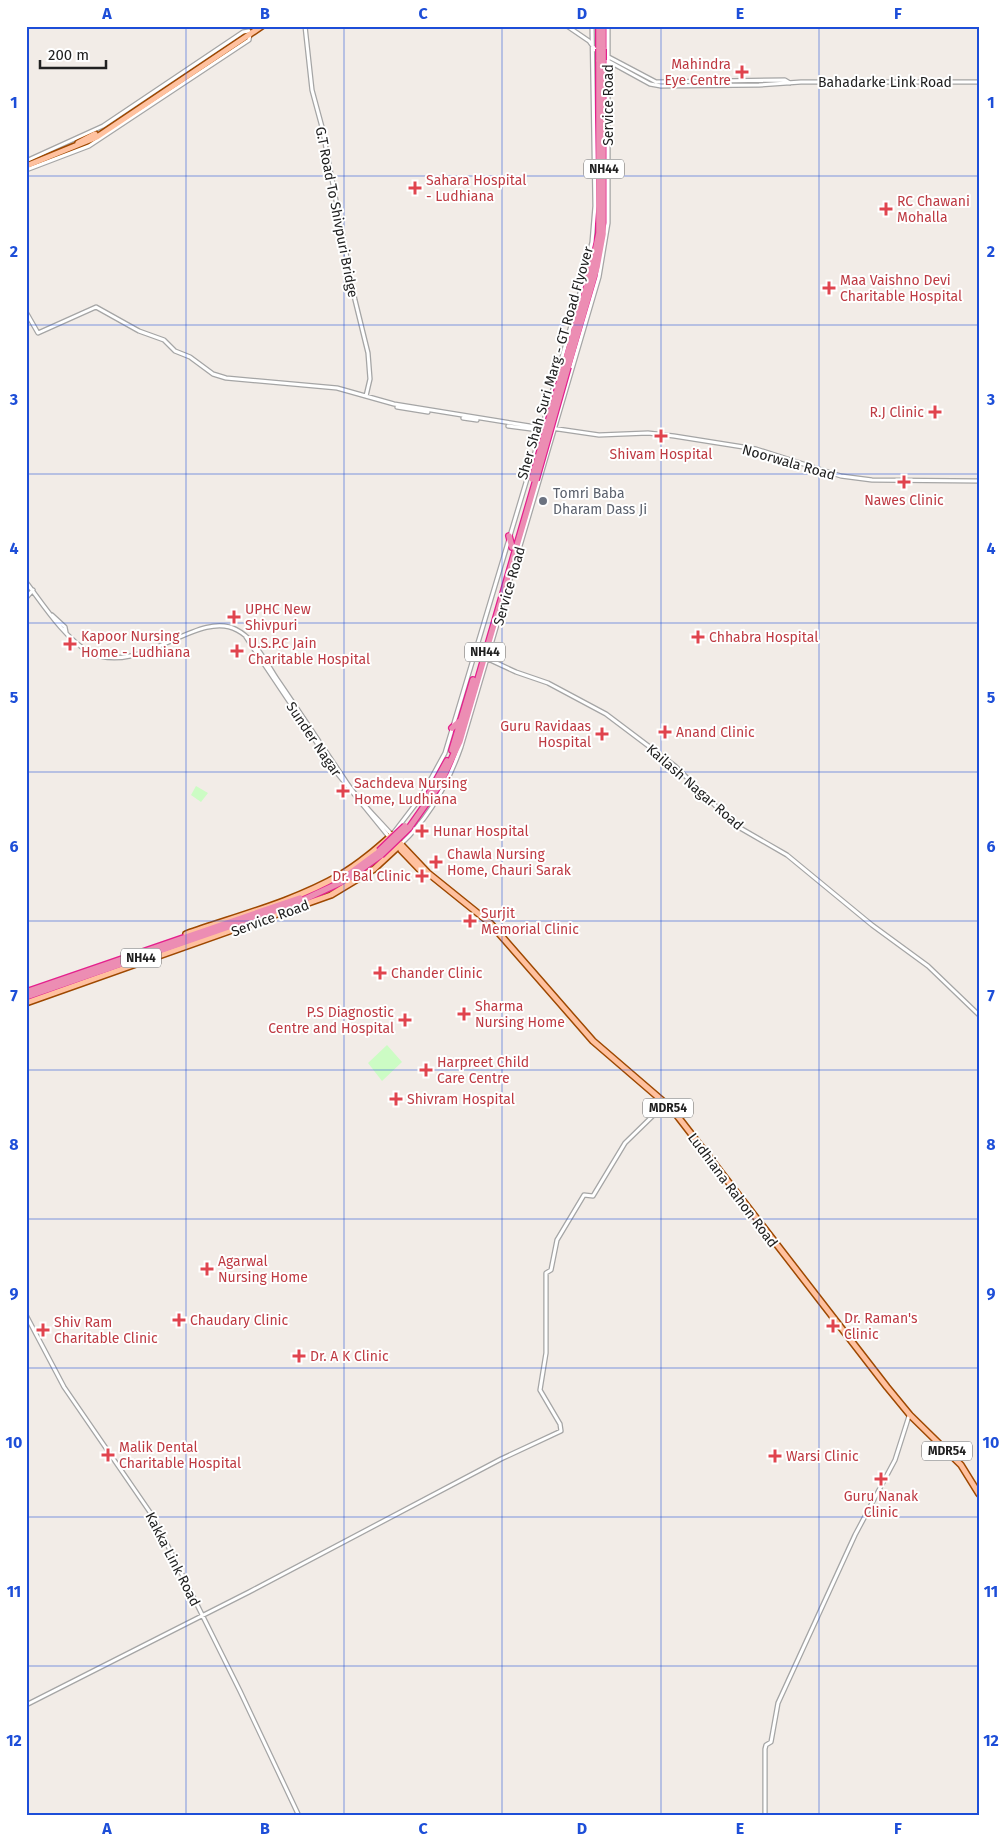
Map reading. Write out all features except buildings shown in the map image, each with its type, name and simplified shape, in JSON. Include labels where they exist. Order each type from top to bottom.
[{"type":"highway","name":"Sher Shah Suri Marg - GT Road Flyover","points":[[566,366],[597,267],[603,234],[605,60],[597,48],[599,26]]},
{"type":"highway","name":"Sher Shah Suri Marg - GT Road Flyover","points":[[597,48],[603,26]]},
{"type":"highway","name":"Sher Shah Suri Marg - GT Road Flyover","points":[[507,584],[588,284],[589,269],[600,222],[605,60]]},
{"type":"highway","name":"Sher Shah Suri Marg - GT Road Flyover","points":[[512,547],[534,480]]},
{"type":"highway","points":[[509,536],[512,547]]},
{"type":"highway","name":"NH44","points":[[464,720],[512,547]]},
{"type":"highway","name":"NH44","points":[[27,1000],[35,994],[270,915],[334,887],[380,853],[407,827],[427,798],[445,765],[464,720],[507,584]]},
{"type":"highway","points":[[452,728],[464,720]]},
{"type":"highway","name":"NH44","points":[[26,991],[314,892],[343,878],[380,853]]},
{"type":"main road","points":[[248,34],[256,26]]},
{"type":"main road","points":[[26,165],[97,137],[262,26]]},
{"type":"main road","name":"Ludhiana Rahon Road","points":[[390,836],[424,874],[489,926],[583,1035],[665,1104],[690,1131],[883,1384],[909,1414],[961,1465],[979,1494]]},
{"type":"main road","name":"Service Road","points":[[209,928],[328,881],[362,860],[390,836]]},
{"type":"main road","name":"Service Road","points":[[27,1000],[342,890],[374,869],[399,846]]},
{"type":"street","name":"G.T Road To Shivpuri Bridge","points":[[305,26],[312,90],[322,128],[360,323],[368,353],[370,379],[366,396]]},
{"type":"street","points":[[567,26],[597,48]]},
{"type":"street","name":"Service Road","points":[[390,836],[428,788],[443,759],[589,269],[595,218],[597,48],[592,26]]},
{"type":"street","name":"Service Road","points":[[399,846],[425,817],[451,774],[488,659],[507,584],[599,277],[607,236],[605,60],[608,26]]},
{"type":"street","name":"Bahadarke Link Road","points":[[605,60],[661,86],[759,85],[790,82],[979,82]]},
{"type":"street","name":"Noorwala Road","points":[[26,312],[35,331],[40,333],[95,306],[139,331],[164,340],[174,350],[218,376],[337,388],[409,407],[541,430],[555,428],[599,435],[648,434],[674,436],[756,450],[842,476],[863,479],[979,481]]},
{"type":"street","points":[[26,582],[33,590],[26,598]]},
{"type":"street","name":"Sunder Nagar","points":[[33,590],[65,629],[87,651],[98,655],[118,658],[136,655],[214,626],[236,629],[246,637],[337,773],[390,836]]},
{"type":"street","name":"Kailash Nagar Road","points":[[488,659],[516,672],[548,683],[586,702],[610,718],[675,766],[735,825],[787,855],[872,925],[928,966],[979,1015]]},
{"type":"street","points":[[26,1705],[202,1616],[501,1459],[561,1431],[560,1424],[540,1390],[546,1353],[546,1272],[551,1270],[556,1240],[584,1195],[592,1197],[625,1143],[665,1104]]},
{"type":"street","name":"Kakka Link Road","points":[[26,1315],[64,1387],[152,1515],[240,1691],[299,1816]]},
{"type":"street","points":[[765,1816],[765,1749],[766,1745],[771,1742],[778,1703],[858,1528],[895,1460],[909,1414]]},
{"type":"green space","points":[[196,786],[208,793],[201,802],[191,795]]},
{"type":"green space","points":[[387,1045],[402,1062],[382,1081],[368,1063]]},
{"type":"place","name":"Mahindra Eye Centre","points":[[742,72]]},
{"type":"place","name":"Sahara Hospital - Ludhiana","points":[[415,188]]},
{"type":"place","name":"RC Chawani Mohalla","points":[[886,209]]},
{"type":"place","name":"Maa Vaishno Devi Charitable Hospital","points":[[829,288]]},
{"type":"place","name":"R.J Clinic","points":[[935,412]]},
{"type":"place","name":"Shivam Hospital","points":[[661,436]]},
{"type":"place","name":"Nawes Clinic","points":[[904,482]]},
{"type":"place","name":"Tomri Baba Dharam Dass Ji","points":[[543,501]]},
{"type":"place","name":"UPHC New Shivpuri","points":[[234,617]]},
{"type":"place","name":"Chhabra Hospital","points":[[698,637]]},
{"type":"place","name":"Kapoor Nursing Home - Ludhiana","points":[[70,644]]},
{"type":"place","name":"U.S.P.C Jain Charitable Hospital","points":[[237,651]]},
{"type":"place","name":"Anand Clinic","points":[[665,732]]},
{"type":"place","name":"Guru Ravidaas Hospital","points":[[602,734]]},
{"type":"place","name":"Sachdeva Nursing Home, Ludhiana","points":[[343,791]]},
{"type":"place","name":"Hunar Hospital","points":[[422,831]]},
{"type":"place","name":"Chawla Nursing Home, Chauri Sarak","points":[[436,862]]},
{"type":"place","name":"Dr. Bal Clinic","points":[[422,876]]},
{"type":"place","name":"Surjit Memorial Clinic","points":[[470,921]]},
{"type":"place","name":"Chander Clinic","points":[[380,973]]},
{"type":"place","name":"Sharma Nursing Home","points":[[464,1014]]},
{"type":"place","name":"P.S Diagnostic Centre and Hospital","points":[[405,1020]]},
{"type":"place","name":"Harpreet Child Care Centre","points":[[426,1070]]},
{"type":"place","name":"Shivram Hospital","points":[[396,1099]]},
{"type":"place","name":"Agarwal Nursing Home","points":[[207,1269]]},
{"type":"place","name":"Chaudary Clinic","points":[[179,1320]]},
{"type":"place","name":"Dr. Raman's Clinic","points":[[833,1326]]},
{"type":"place","name":"Shiv Ram Charitable Clinic","points":[[43,1330]]},
{"type":"place","name":"Dr. A K Clinic","points":[[299,1356]]},
{"type":"place","name":"Malik Dental Charitable Hospital","points":[[108,1455]]},
{"type":"place","name":"Warsi Clinic","points":[[775,1456]]},
{"type":"place","name":"Guru Nanak Clinic","points":[[881,1479]]}]
